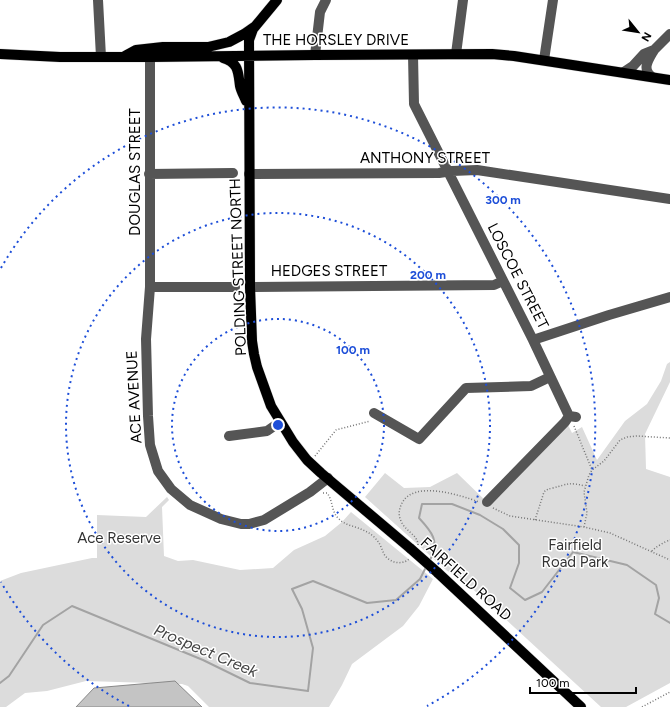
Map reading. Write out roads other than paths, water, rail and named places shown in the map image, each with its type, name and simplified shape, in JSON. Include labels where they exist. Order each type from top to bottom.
[{"type":"main road","points":[[125,56],[136,50],[163,47],[208,48],[229,42],[244,34],[258,23],[277,0]]},
{"type":"main road","name":"POLDING STREET NORTH","points":[[258,23],[250,35],[248,56],[250,287],[252,341],[257,367],[271,406],[293,442],[307,460],[328,478]]},
{"type":"main road","name":"THE HORSLEY DRIVE","points":[[0,54],[101,57],[500,54],[670,80]]},
{"type":"main road","points":[[218,57],[232,61],[236,66],[240,87],[248,106]]},
{"type":"main road","name":"FAIRFIELD ROAD","points":[[328,478],[414,550],[581,707]]},
{"type":"street","points":[[98,0],[101,57]]},
{"type":"street","points":[[315,55],[320,12],[326,0]]},
{"type":"street","points":[[456,54],[463,0]]},
{"type":"street","points":[[544,60],[553,0]]},
{"type":"street","points":[[652,77],[647,72],[646,64],[654,50],[670,34]]},
{"type":"street","points":[[624,72],[633,66],[644,54],[654,50]]},
{"type":"street","name":"LOSCOE STREET","points":[[412,55],[414,104],[534,340],[550,377],[573,416],[565,422],[487,503]]},
{"type":"street","name":"DOUGLAS STREET","points":[[150,57],[150,287]]},
{"type":"street","name":"ANTHONY STREET","points":[[249,174],[439,173],[449,171],[477,170],[670,199]]},
{"type":"street","points":[[149,174],[233,173]]},
{"type":"street","name":"HEDGES STREET","points":[[250,287],[494,285],[503,281]]},
{"type":"street","points":[[150,287],[235,287]]},
{"type":"street","name":"ACE AVENUE","points":[[150,287],[146,339],[150,445],[158,471],[171,489],[190,505],[208,514],[233,523],[249,524],[264,520],[273,515],[310,492],[328,478]]},
{"type":"street","points":[[534,340],[609,315],[670,297]]},
{"type":"street","points":[[378,415],[418,439],[466,388],[530,386],[550,377]]},
{"type":"street","points":[[229,436],[267,431],[280,422]]},
{"type":"waterway","name":"Prospect Creek","points":[[430,560],[433,553],[434,542],[431,532],[419,518],[422,504],[452,504],[480,515],[503,529],[519,545],[519,563],[510,588],[525,600],[542,592],[573,552],[627,565],[656,585],[659,598],[655,614],[670,623]]},
{"type":"waterway","name":"Prospect Creek","points":[[0,683],[9,676],[43,625],[72,606],[203,660],[250,683],[308,691],[313,648],[302,609],[292,589],[313,581],[367,603],[396,600],[420,579],[426,567]]},
{"type":"park label","name":"Ace Reserve","points":[[119,538]]},
{"type":"park label","name":"Fairfield Road Park","points":[[575,554]]}]
